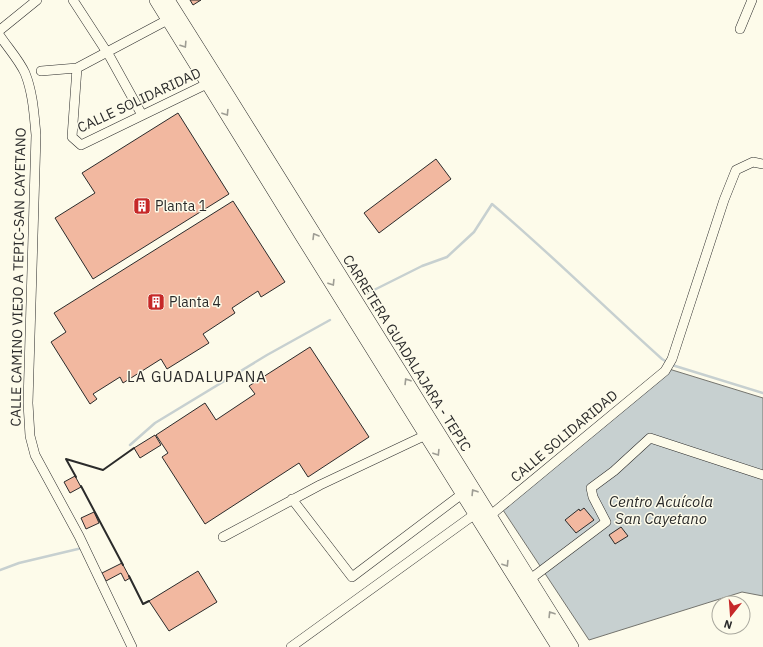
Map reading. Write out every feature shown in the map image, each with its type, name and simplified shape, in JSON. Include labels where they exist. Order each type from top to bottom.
[{"type":"highway","points":[[156,0],[173,18]]},
{"type":"highway","points":[[168,0],[173,18]]},
{"type":"highway","name":"CARRETERA GUADALAJARA - TEPIC","points":[[173,18],[325,262],[462,494],[529,580],[572,647]]},
{"type":"highway","name":"CARRETERA GUADALAJARA - TEPIC","points":[[325,262],[415,393],[481,518],[558,647]]},
{"type":"street","points":[[0,30],[37,0]]},
{"type":"street","points":[[73,0],[107,52],[142,115]]},
{"type":"street","points":[[740,29],[752,0]]},
{"type":"street","points":[[40,71],[77,68],[173,18]]},
{"type":"street","name":"CALLE CAMINO VIEJO A TEPIC-SAN CAYETANO","points":[[0,36],[24,72],[30,88],[33,101],[36,135],[28,403],[30,436],[34,454],[79,536],[132,647]]},
{"type":"street","name":"CALLE SOLIDARIDAD","points":[[77,68],[72,137],[80,144],[142,115],[212,79]]},
{"type":"street","name":"CALLE SOLIDARIDAD","points":[[291,647],[481,518],[665,371],[672,359],[724,200],[736,170],[753,162],[763,164]]},
{"type":"street","points":[[223,537],[292,499],[426,435]]},
{"type":"street","points":[[529,580],[606,522],[593,497],[591,488],[650,438],[763,475]]},
{"type":"street","points":[[292,499],[352,577],[462,494]]},
{"type":"water","name":"Centro Acuícola San Cayetano","points":[[669,369],[763,398],[763,596],[742,592],[732,595],[711,595],[711,602],[589,640],[503,510]]},
{"type":"building","points":[[190,0],[201,0],[193,5]]},
{"type":"building","name":"Planta 1","points":[[178,113],[229,194],[93,279],[55,218],[95,193],[82,173]]},
{"type":"building","points":[[436,159],[451,179],[379,233],[364,213]]},
{"type":"building","name":"Planta 4","points":[[233,201],[285,282],[261,297],[258,291],[232,308],[235,313],[203,334],[209,343],[167,369],[161,359],[123,383],[120,377],[93,394],[97,399],[90,404],[51,342],[66,332],[54,313]]},
{"type":"building","points":[[310,347],[369,437],[308,477],[299,463],[205,524],[162,457],[168,453],[156,435],[205,403],[216,420],[255,394],[249,386]]},
{"type":"building","points":[[155,435],[161,445],[140,458],[134,448]]},
{"type":"building","points":[[75,476],[81,487],[70,493],[64,482]]},
{"type":"building","points":[[584,508],[594,520],[576,533],[565,520],[579,509],[580,511]]},
{"type":"building","points":[[94,512],[99,523],[86,529],[81,518]]},
{"type":"building","points":[[621,527],[628,536],[615,544],[609,535]]},
{"type":"building","points":[[122,563],[130,578],[125,581],[121,573],[106,581],[102,573]]},
{"type":"building","points":[[198,571],[217,602],[169,631],[149,601]]},
{"type":"waterway","points":[[366,294],[422,266],[447,257],[474,232],[492,204],[667,362]]},
{"type":"waterway","points":[[130,445],[155,423],[267,355],[330,320]]},
{"type":"waterway","points":[[672,365],[763,393]]},
{"type":"waterway","points":[[0,570],[19,563],[82,548]]},
{"type":"wall","points":[[76,477],[66,459],[103,470],[134,448]]},
{"type":"wall","points":[[81,486],[123,565]]},
{"type":"wall","points":[[129,576],[143,604],[149,601]]},
{"type":"place","name":"Planta 1","points":[[142,206]]},
{"type":"place","name":"Planta 4","points":[[156,302]]},
{"type":"district","name":"LA GUADALUPANA","points":[[197,377]]}]
